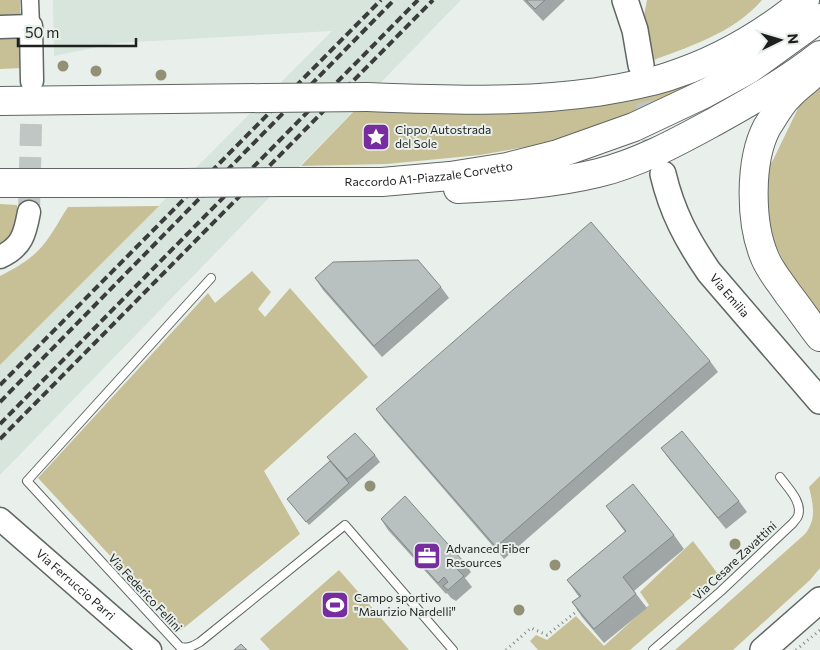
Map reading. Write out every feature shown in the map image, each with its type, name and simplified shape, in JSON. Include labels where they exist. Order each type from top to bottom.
[{"type":"highway","points":[[0,101],[367,97],[464,101],[569,96],[618,89],[666,78],[705,63],[755,37],[805,0]]},
{"type":"highway","name":"Raccordo A1-Piazzale Corvetto","points":[[0,182],[382,182],[450,176],[507,167],[558,154],[634,127],[687,102],[748,70],[820,18]]},
{"type":"highway","points":[[382,182],[452,190],[528,185],[600,173],[630,163],[687,137],[763,94],[820,55]]},
{"type":"highway","points":[[820,68],[788,97],[766,129],[758,156],[753,185],[756,226],[765,257],[773,273],[820,337]]},
{"type":"main road","points":[[625,0],[635,30],[641,65]]},
{"type":"main road","points":[[635,30],[638,0]]},
{"type":"main road","name":"Via Emilia","points":[[663,174],[671,205],[678,220],[709,272],[820,401]]},
{"type":"main road","points":[[763,650],[820,600]]},
{"type":"street","points":[[30,0],[32,81]]},
{"type":"street","points":[[0,27],[31,26]]},
{"type":"street","points":[[0,257],[10,252],[19,243],[25,230],[28,212]]},
{"type":"street","name":"Via Ferruccio Parri","points":[[0,519],[150,650]]},
{"type":"lane","name":"Via Federico Fellini","points":[[211,278],[27,481],[182,649],[200,642],[345,525],[453,650]]},
{"type":"lane","name":"Via Cesare Zavattini","points":[[653,650],[721,591],[793,523],[798,516],[796,500],[780,477]]},
{"type":"path","points":[[506,650],[531,628],[547,635],[581,607]]},
{"type":"path","points":[[796,650],[820,630]]},
{"type":"shaded area","points":[[0,0],[20,0],[22,68],[0,69]]},
{"type":"shaded area","points":[[53,0],[461,0],[0,475],[0,365],[332,31],[117,43],[54,56]]},
{"type":"shaded area","points":[[647,0],[762,0],[750,12],[723,31],[646,63],[642,26]]},
{"type":"shaded area","points":[[717,71],[676,97],[581,132],[531,146],[480,155],[387,164],[301,166],[356,109]]},
{"type":"shaded area","points":[[820,79],[820,318],[791,276],[774,242],[767,210],[767,170],[806,92]]},
{"type":"shaded area","points":[[0,204],[17,205],[17,229],[0,247]]},
{"type":"shaded area","points":[[159,206],[0,365],[0,276],[24,262],[40,249],[68,207]]},
{"type":"shaded area","points":[[252,271],[271,292],[258,309],[265,317],[290,288],[368,377],[264,471],[300,534],[180,631],[38,478],[208,293],[215,303]]},
{"type":"shaded area","points":[[820,476],[820,568],[810,580],[733,650],[675,650],[805,534],[813,517],[813,505],[809,487]]},
{"type":"shaded area","points":[[693,541],[718,574],[630,650],[538,650],[530,641],[536,635],[547,640],[576,616],[604,646],[649,605],[640,592]]},
{"type":"shaded area","name":"Campo sportivo \"Maurizio Nardelli\"","points":[[339,570],[409,650],[270,650],[260,639]]},
{"type":"building","points":[[526,0],[545,0],[535,9]]},
{"type":"building","points":[[591,222],[710,361],[496,547],[376,409]]},
{"type":"building","points":[[418,260],[441,287],[374,346],[315,278],[333,262]]},
{"type":"building","points":[[682,431],[739,501],[718,518],[661,448]]},
{"type":"building","points":[[355,433],[375,455],[347,479],[327,457]]},
{"type":"building","points":[[330,461],[349,483],[306,522],[287,499]]},
{"type":"building","points":[[633,484],[674,535],[623,577],[636,594],[594,629],[572,602],[581,596],[567,580],[626,531],[606,506]]},
{"type":"building","points":[[405,496],[463,561],[456,568],[464,576],[448,590],[443,586],[448,582],[444,577],[438,583],[381,519]]},
{"type":"building","points":[[241,644],[247,650],[234,650]]},
{"type":"tunnel","points":[[641,65],[661,169]]},
{"type":"tunnel","points":[[29,212],[32,84]]},
{"type":"railway","points":[[0,385],[381,0]]},
{"type":"railway","points":[[0,402],[394,0]]},
{"type":"railway","points":[[0,424],[418,0]]},
{"type":"railway","points":[[0,439],[433,0]]},
{"type":"place","name":"Cippo Autostrada del Sole","points":[[376,137]]},
{"type":"place","name":"Advanced Fiber Resources","points":[[427,556]]},
{"type":"place","name":"Campo sportivo \"Maurizio Nardelli\"","points":[[335,605]]}]
